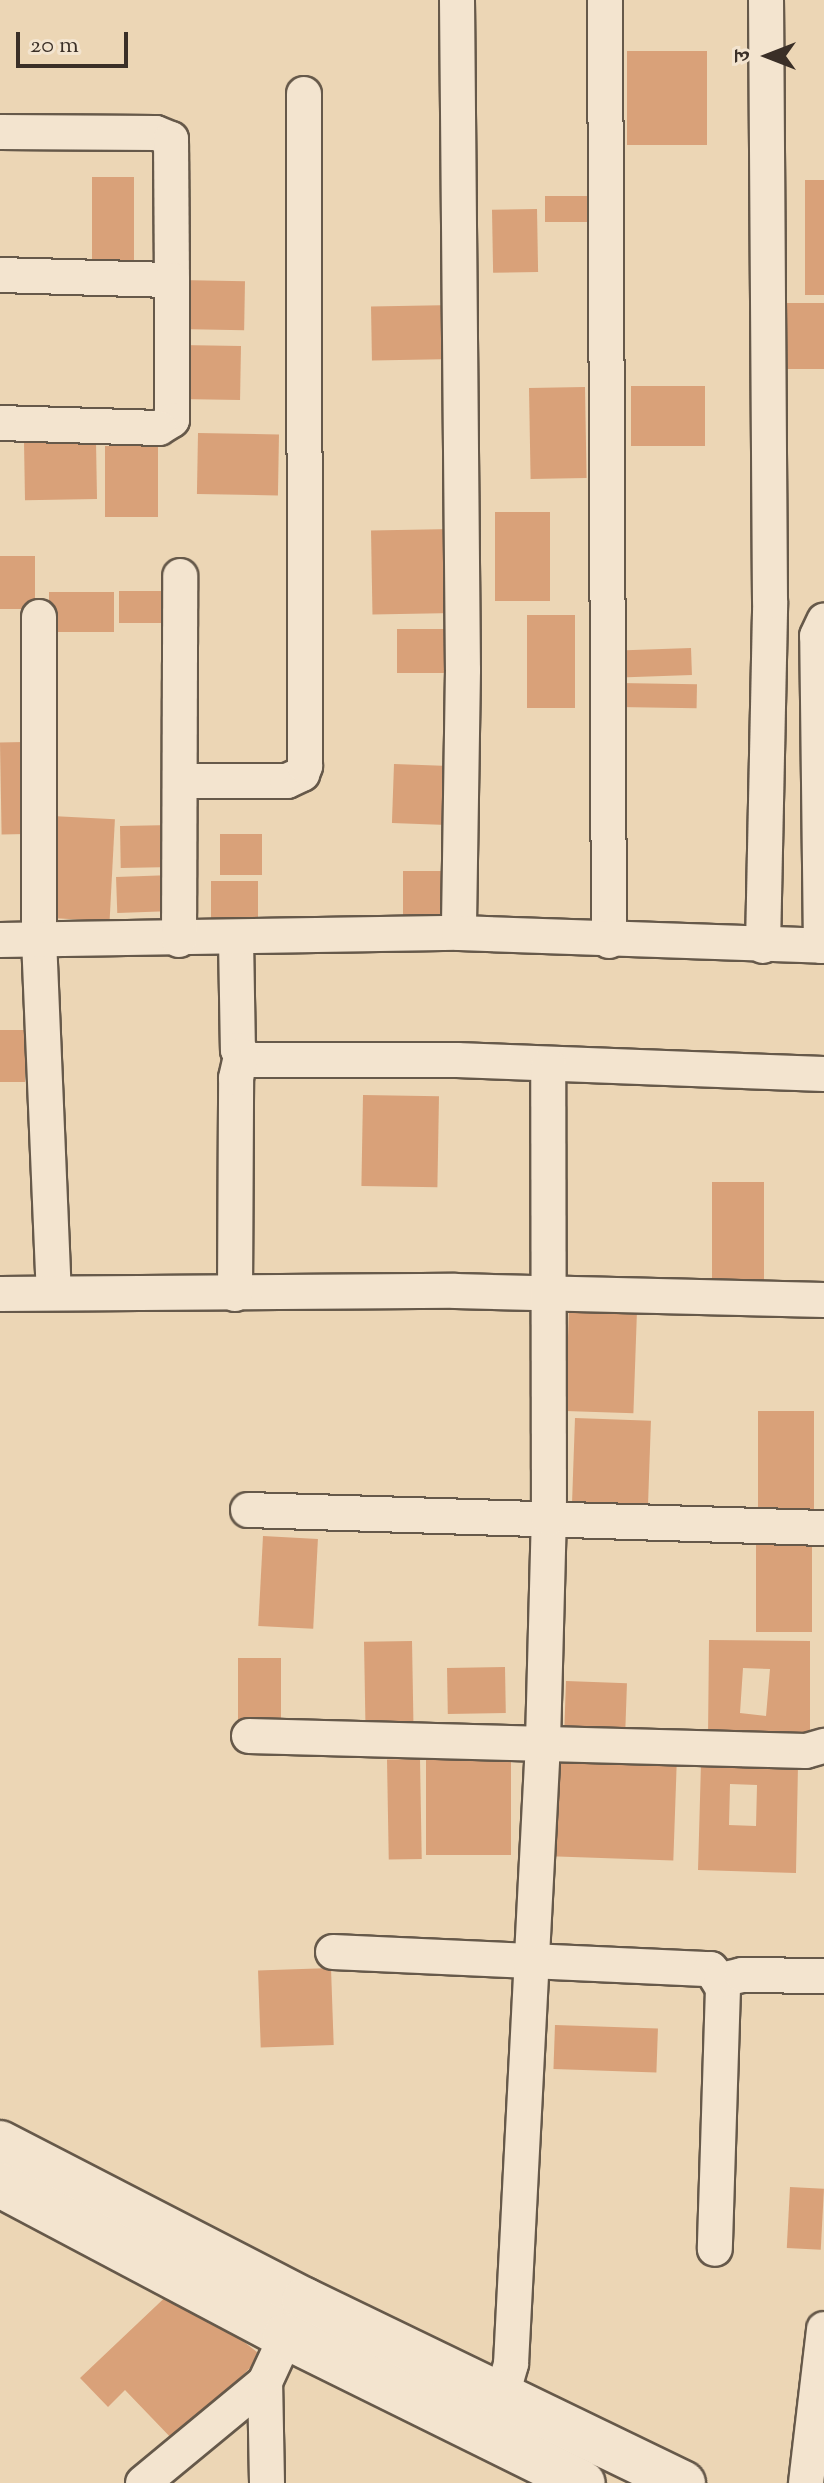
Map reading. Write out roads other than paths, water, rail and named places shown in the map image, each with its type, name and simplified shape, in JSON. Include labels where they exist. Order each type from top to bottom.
[{"type":"street","points":[[457,0],[463,670],[459,933]]},
{"type":"street","points":[[605,0],[609,941]]},
{"type":"street","points":[[763,946],[770,601],[766,0]]},
{"type":"street","points":[[180,781],[287,781],[302,774],[305,766],[304,94]]},
{"type":"street","points":[[0,132],[156,133],[171,139],[172,280],[172,420],[167,425],[0,423]]},
{"type":"street","points":[[0,275],[172,280]]},
{"type":"street","points":[[179,940],[180,576]]},
{"type":"street","points":[[39,617],[39,939],[54,1293]]},
{"type":"street","points":[[0,940],[179,940],[459,933],[609,941],[822,946],[817,636],[824,621]]},
{"type":"street","points":[[235,1294],[236,1078],[241,1056],[236,939]]},
{"type":"street","points":[[241,1056],[260,1062],[457,1060],[824,1074]]},
{"type":"street","points":[[496,2417],[511,2364],[543,1742],[549,1518],[548,1065]]},
{"type":"street","points":[[0,1294],[547,1293],[824,1300]]},
{"type":"street","points":[[248,1510],[824,1528]]},
{"type":"street","points":[[249,1736],[806,1751],[824,1747]]},
{"type":"street","points":[[333,1952],[530,1963],[701,1966],[721,1980],[742,1975],[824,1976]]},
{"type":"street","points":[[715,2249],[721,1980]]},
{"type":"street","points":[[0,2143],[294,2318]]},
{"type":"street","points":[[0,2185],[294,2318],[496,2417],[683,2483]]},
{"type":"street","points":[[267,2483],[265,2382],[294,2318]]},
{"type":"street","points":[[806,2483],[824,2329]]},
{"type":"street","points":[[143,2483],[265,2382]]},
{"type":"street","points":[[496,2417],[583,2483]]}]
